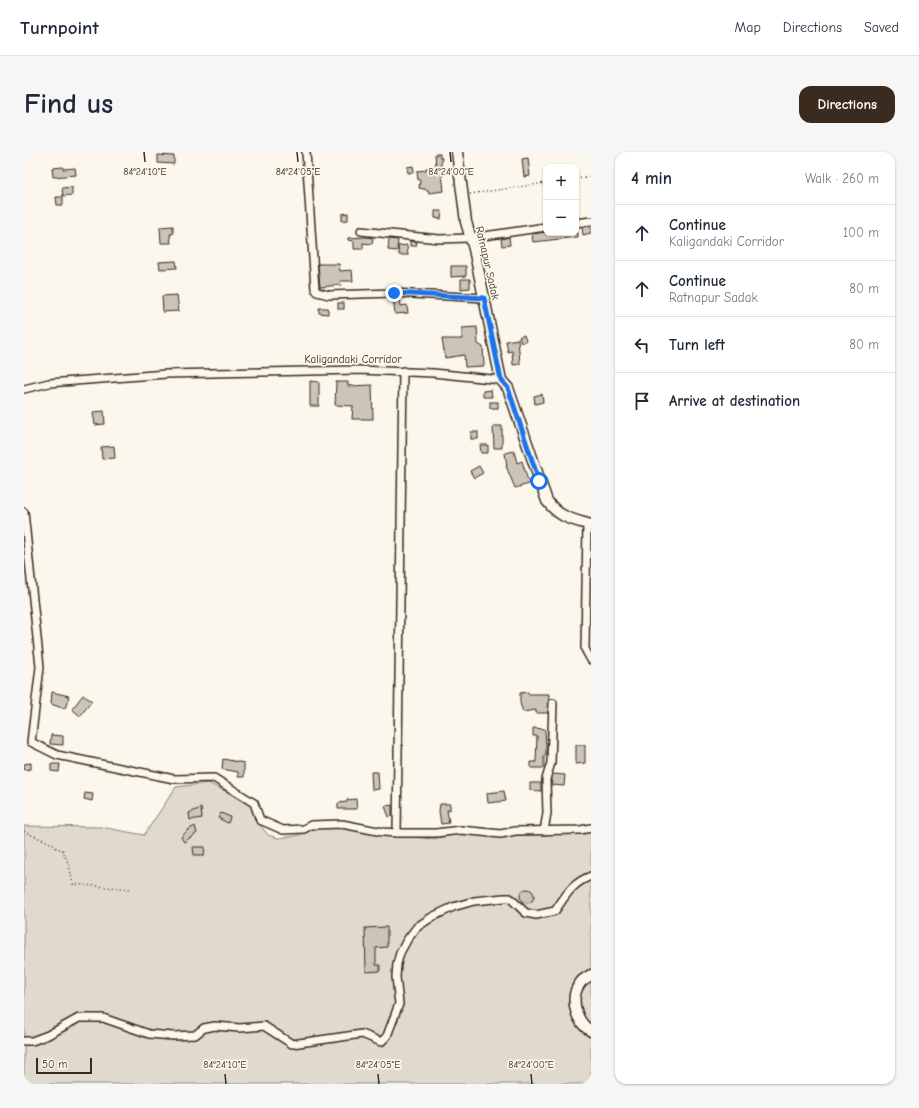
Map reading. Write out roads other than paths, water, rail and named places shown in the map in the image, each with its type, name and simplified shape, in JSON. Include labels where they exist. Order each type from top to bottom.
[{"type":"main road","name":"Ratnapur Sadak","points":[[456,152],[466,222],[501,380]]},
{"type":"main road","points":[[501,380],[508,388],[547,501],[554,510],[562,516],[589,525]]},
{"type":"main road","points":[[591,975],[580,984],[574,1000],[574,1006],[579,1017],[585,1027],[591,1031]]},
{"type":"street","points":[[306,152],[315,288],[317,292],[329,295],[394,293],[484,298]]},
{"type":"street","points":[[579,223],[591,221]]},
{"type":"street","points":[[361,231],[439,238],[470,238],[543,227]]},
{"type":"street","name":"Kaligandaki Corridor","points":[[24,390],[49,383],[166,374],[359,370],[403,371],[501,380]]},
{"type":"street","points":[[397,833],[403,371]]},
{"type":"street","points":[[24,512],[40,667],[28,736],[31,742],[57,755],[174,779],[214,778],[254,802],[260,820],[283,830],[304,829],[311,825],[342,824],[383,832],[397,833],[436,833],[461,830],[501,834],[515,831],[580,830],[591,828]]},
{"type":"street","points":[[589,525],[585,649],[591,660]]},
{"type":"street","points":[[544,831],[547,813],[546,779],[551,763],[553,703]]},
{"type":"street","points":[[24,1041],[32,1041],[48,1035],[78,1018],[103,1018],[149,1034],[173,1036],[195,1035],[204,1028],[215,1026],[240,1028],[264,1026],[292,1044],[362,1034],[381,1042],[387,1036],[399,1004],[396,977],[398,959],[407,940],[417,927],[432,917],[453,907],[474,901],[510,898],[526,913],[536,915],[555,911],[572,886],[581,879],[591,876]]}]
